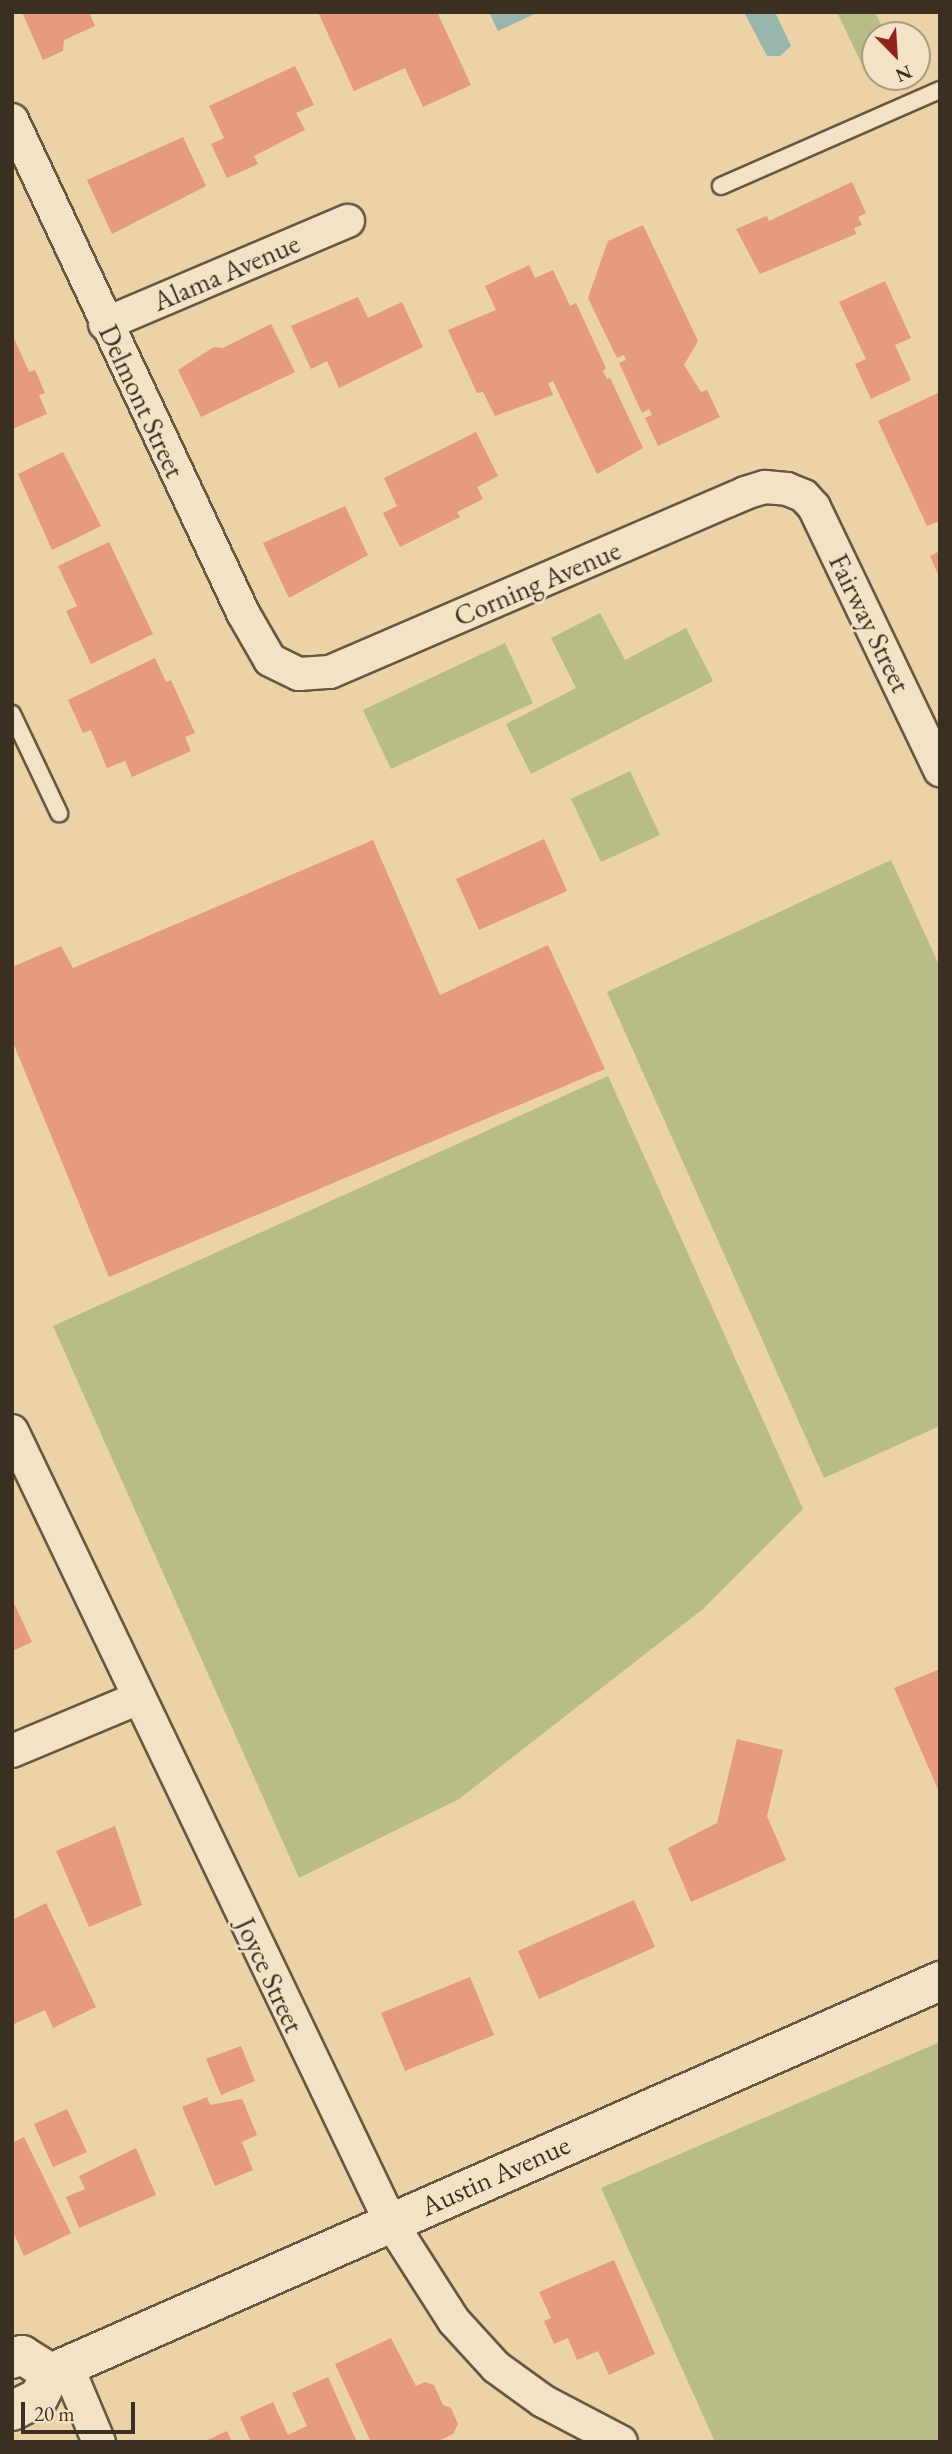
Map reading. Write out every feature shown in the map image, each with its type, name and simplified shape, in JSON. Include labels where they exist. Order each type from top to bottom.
[{"type":"main road","name":"Austin Avenue","points":[[59,2369],[940,1981]]},
{"type":"main road","points":[[12,2359],[22,2355],[59,2369],[40,2397],[12,2411]]},
{"type":"street","name":"Delmont Street","points":[[12,120],[105,324],[259,647],[288,670]]},
{"type":"street","name":"Alama Avenue","points":[[105,324],[348,221]]},
{"type":"street","name":"Corning Avenue","points":[[288,670],[314,677],[330,672],[745,493],[765,487],[787,489]]},
{"type":"street","name":"Fairway Street","points":[[787,489],[804,496],[814,507],[940,769]]},
{"type":"street","name":"Joyce Street","points":[[12,1431],[390,2221],[454,2321],[496,2367],[543,2401],[621,2442]]},
{"type":"street","points":[[12,1751],[139,1698]]},
{"type":"street","points":[[59,2369],[99,2442]]},
{"type":"lane","points":[[722,186],[940,90]]},
{"type":"lane","points":[[12,713],[59,813]]},
{"type":"green space","points":[[837,12],[875,12],[879,21],[861,21],[861,62]]},
{"type":"green space","points":[[600,613],[625,660],[686,628],[713,681],[531,774],[506,724],[576,688],[551,638]]},
{"type":"green space","points":[[505,643],[533,703],[391,769],[363,710]]},
{"type":"green space","points":[[630,771],[660,835],[601,862],[571,799]]},
{"type":"green space","points":[[891,860],[940,967],[940,1426],[824,1478],[607,992]]},
{"type":"green space","points":[[608,1076],[803,1509],[703,1609],[459,1799],[299,1878],[53,1326]]},
{"type":"green space","points":[[940,2042],[940,2442],[715,2442],[601,2188]]},
{"type":"water","points":[[489,12],[539,12],[498,31]]},
{"type":"water","points":[[744,12],[775,12],[791,46],[780,56],[767,56]]},
{"type":"building","points":[[22,12],[89,12],[95,26],[64,40],[63,51],[43,60]]},
{"type":"building","points":[[318,12],[437,12],[471,85],[423,107],[405,68],[354,91]]},
{"type":"building","points":[[295,66],[314,105],[296,113],[305,130],[254,156],[258,164],[227,178],[211,144],[224,138],[209,106]]},
{"type":"building","points":[[183,137],[206,186],[112,234],[87,180]]},
{"type":"building","points":[[852,182],[866,213],[858,217],[862,225],[854,228],[856,234],[760,274],[736,229],[767,216],[769,221]]},
{"type":"building","points":[[643,225],[698,341],[684,365],[701,392],[707,390],[720,417],[658,446],[645,418],[652,415],[649,409],[642,413],[619,363],[626,360],[624,355],[617,358],[588,298],[608,241]]},
{"type":"building","points":[[529,265],[535,278],[553,270],[570,306],[576,303],[606,368],[603,371],[607,379],[610,378],[643,448],[597,474],[553,381],[548,383],[553,395],[495,416],[483,392],[477,393],[448,330],[496,310],[485,286]]},
{"type":"building","points":[[885,281],[911,338],[895,345],[911,380],[871,399],[855,364],[866,359],[839,302]]},
{"type":"building","points":[[358,297],[368,318],[402,302],[423,347],[339,388],[327,361],[311,369],[291,326]]},
{"type":"building","points":[[271,324],[295,372],[201,417],[178,370],[214,347],[223,348]]},
{"type":"building","points":[[12,334],[29,372],[35,370],[45,393],[39,395],[47,414],[12,429]]},
{"type":"building","points":[[940,392],[940,521],[927,526],[878,421]]},
{"type":"building","points":[[476,432],[498,476],[477,487],[483,499],[457,512],[460,517],[400,547],[383,513],[397,506],[384,478]]},
{"type":"building","points":[[63,452],[101,526],[52,550],[18,474]]},
{"type":"building","points":[[345,506],[368,555],[289,598],[263,543]]},
{"type":"building","points":[[109,542],[153,634],[91,664],[66,611],[77,606],[58,566]]},
{"type":"building","points":[[940,551],[940,579],[930,556]]},
{"type":"building","points":[[155,658],[166,682],[171,680],[195,733],[185,737],[191,751],[132,777],[125,761],[107,768],[91,730],[83,733],[68,700]]},
{"type":"building","points":[[544,839],[567,891],[479,930],[456,879]]},
{"type":"building","points":[[373,840],[440,995],[548,945],[605,1069],[109,1277],[12,1040],[12,967],[61,946],[73,968]]},
{"type":"building","points":[[12,1599],[32,1642],[12,1651]]},
{"type":"building","points":[[940,1669],[940,1794],[894,1688]]},
{"type":"building","points":[[737,1739],[783,1750],[767,1816],[786,1860],[691,1902],[668,1848],[717,1823]]},
{"type":"building","points":[[115,1826],[142,1905],[89,1927],[56,1851]]},
{"type":"building","points":[[634,1900],[655,1947],[539,1999],[518,1951]]},
{"type":"building","points":[[46,1903],[96,2007],[53,2028],[45,2010],[14,2024],[12,1920]]},
{"type":"building","points":[[470,1977],[494,2035],[405,2071],[381,2013]]},
{"type":"building","points":[[241,2046],[255,2081],[221,2095],[206,2059]]},
{"type":"building","points":[[207,2097],[210,2105],[242,2099],[257,2135],[242,2142],[253,2170],[215,2186],[182,2107]]},
{"type":"building","points":[[67,2109],[87,2152],[53,2167],[34,2124]]},
{"type":"building","points":[[24,2137],[71,2233],[24,2256],[12,2230],[12,2143]]},
{"type":"building","points":[[136,2148],[156,2195],[79,2228],[66,2197],[85,2189],[79,2176]]},
{"type":"building","points":[[614,2260],[655,2354],[609,2375],[598,2351],[577,2360],[568,2338],[554,2344],[544,2321],[551,2318],[539,2292]]},
{"type":"building","points":[[391,2338],[416,2386],[425,2382],[434,2385],[443,2405],[451,2408],[458,2424],[453,2434],[436,2442],[371,2442],[335,2364]]},
{"type":"building","points":[[328,2377],[357,2442],[251,2442],[240,2417],[273,2402],[288,2435],[307,2426],[292,2393]]},
{"type":"building","points":[[227,2431],[232,2442],[203,2442]]}]
